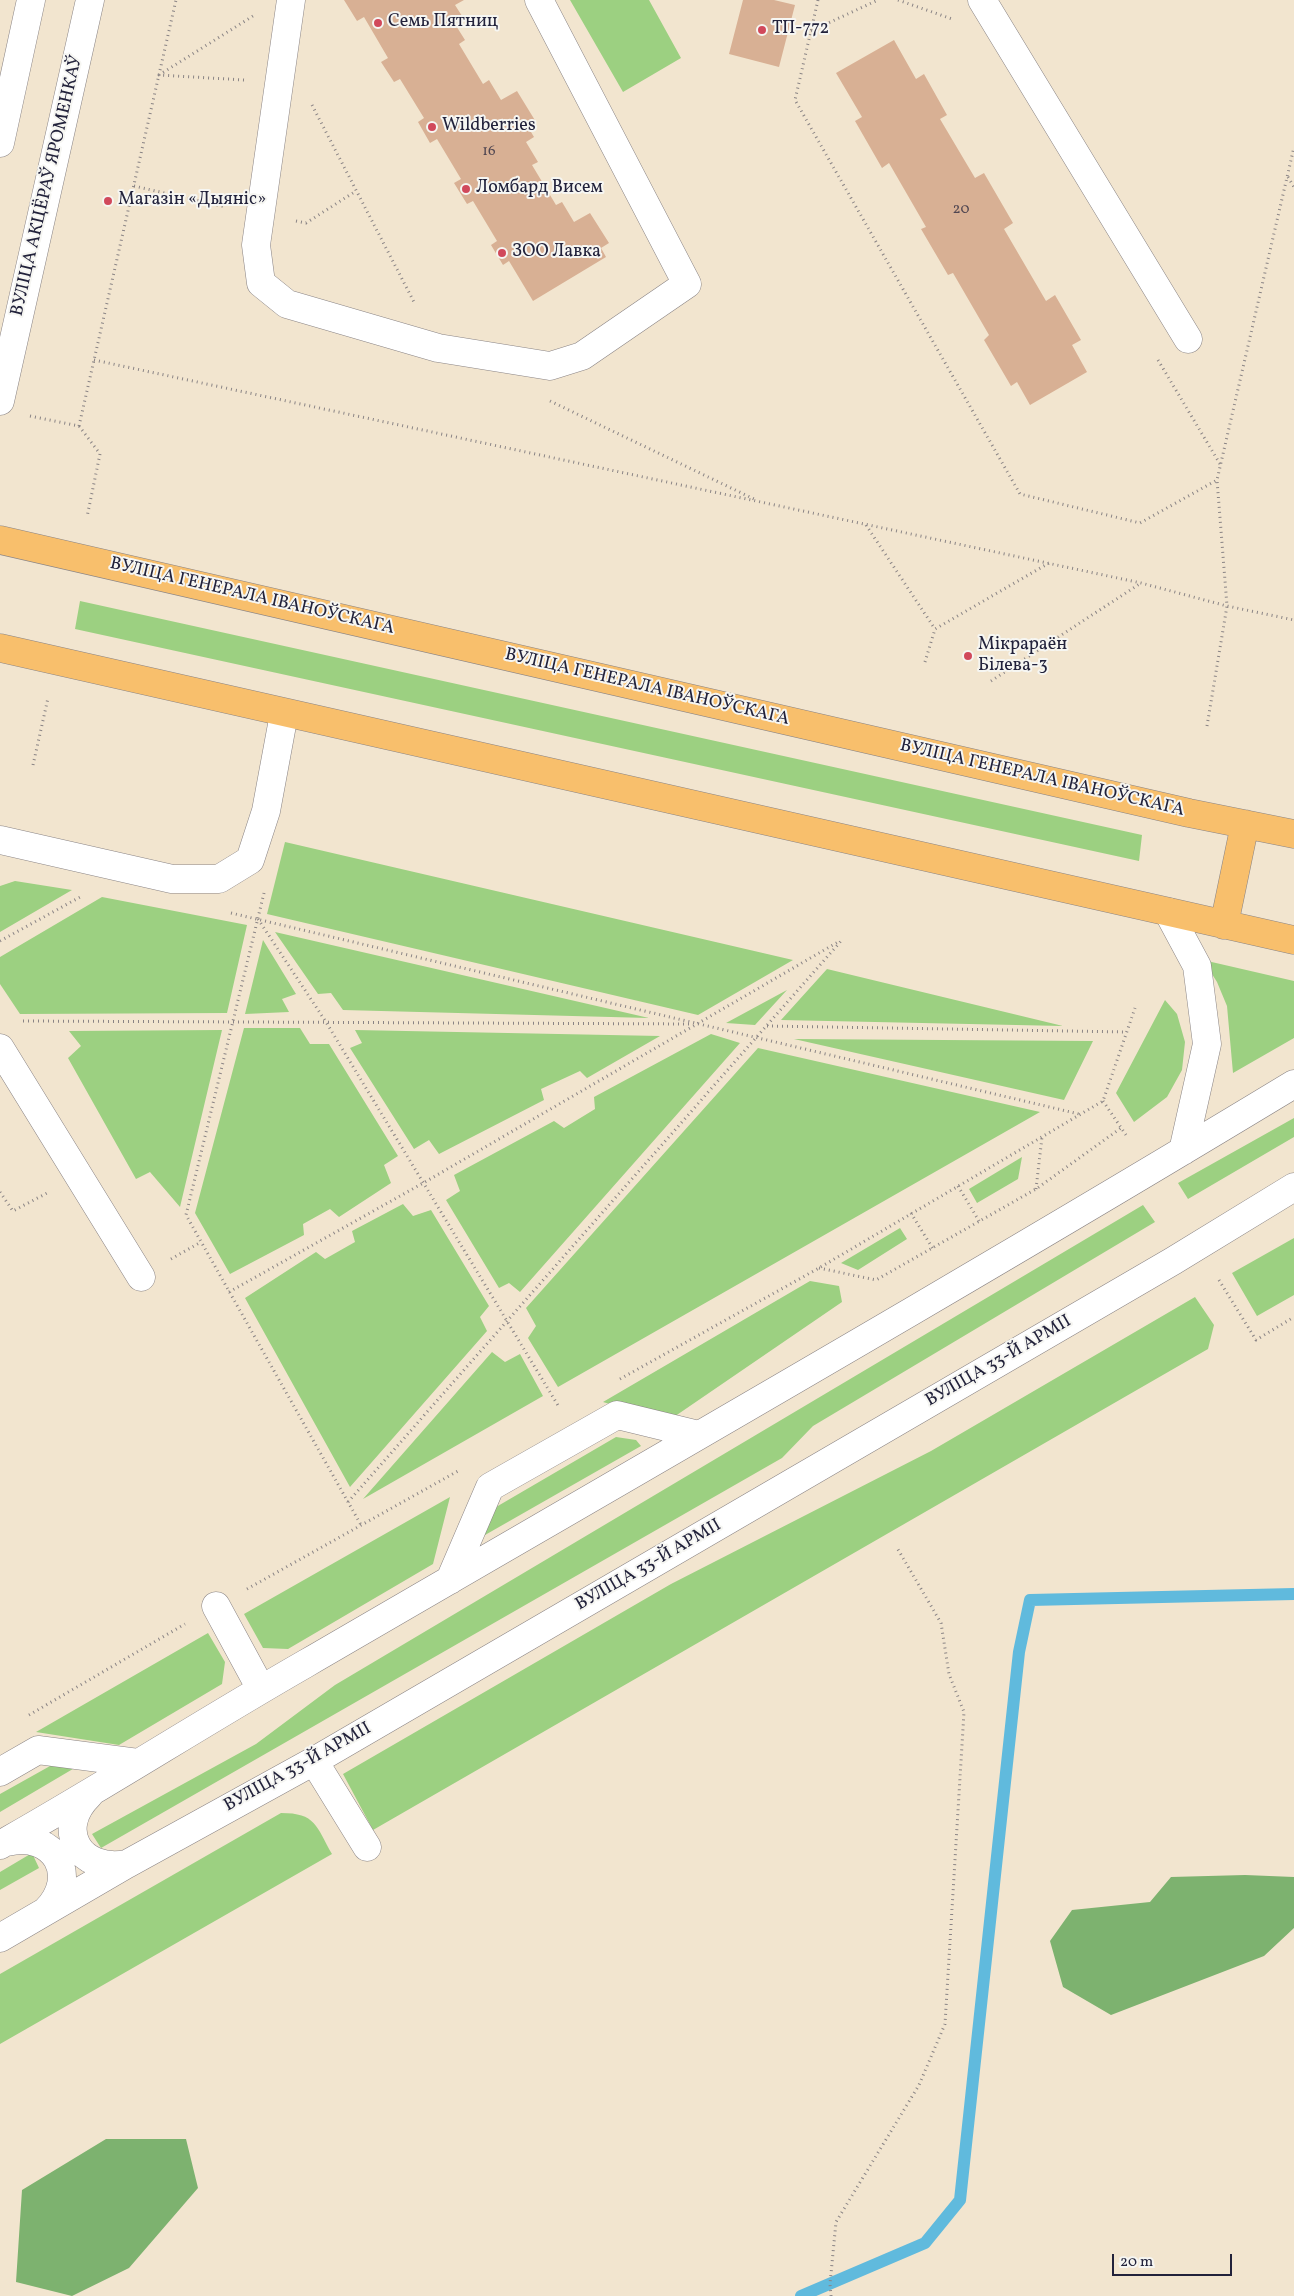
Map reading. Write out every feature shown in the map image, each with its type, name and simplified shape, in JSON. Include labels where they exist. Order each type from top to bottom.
[{"type":"main road","name":"ВУЛІЦА ГЕНЕРАЛА ІВАНОЎСКАГА","points":[[0,540],[1294,834]]},
{"type":"main road","points":[[0,648],[284,714],[728,811],[1294,940]]},
{"type":"main road","points":[[1224,925],[1244,824]]},
{"type":"street","points":[[0,143],[31,0]]},
{"type":"street","name":"ВУЛІЦА АКЦЁРАЎ ЯРОМЕНКАЎ","points":[[0,401],[90,0]]},
{"type":"street","points":[[291,0],[256,245],[261,283],[288,304],[438,348],[550,366],[582,356],[687,284],[540,0]]},
{"type":"street","points":[[982,0],[1188,339]]},
{"type":"street","points":[[0,840],[172,879],[219,879],[250,860],[266,811],[284,714]]},
{"type":"street","points":[[1168,912],[1197,966],[1208,1044],[1183,1151]]},
{"type":"street","points":[[0,1048],[141,1277]]},
{"type":"street","points":[[3,1843],[90,1794],[261,1689],[700,1435],[1294,1084]]},
{"type":"street","name":"ВУЛІЦА 33-Й АРМІІ","points":[[0,1938],[127,1864],[314,1761],[1173,1261],[1294,1187]]},
{"type":"street","points":[[450,1580],[490,1487],[617,1415],[700,1435]]},
{"type":"street","points":[[216,1606],[261,1689]]},
{"type":"street","points":[[0,1772],[38,1750],[138,1763]]},
{"type":"street","points":[[314,1761],[367,1847]]},
{"type":"street","points":[[90,1794],[79,1804],[73,1818],[72,1833],[78,1847],[87,1858],[99,1864],[113,1866],[127,1864]]},
{"type":"street","points":[[3,1843],[20,1838],[34,1840],[47,1847],[56,1857],[62,1872],[62,1887],[56,1901],[45,1912]]},
{"type":"path","points":[[79,426],[176,0]]},
{"type":"path","points":[[818,0],[795,100],[1020,494],[1140,523],[1217,480]]},
{"type":"path","points":[[810,31],[878,0]]},
{"type":"path","points":[[898,0],[952,19],[957,27]]},
{"type":"path","points":[[159,75],[258,13]]},
{"type":"path","points":[[159,75],[278,82]]},
{"type":"path","points":[[308,99],[438,348]]},
{"type":"path","points":[[1207,726],[1227,606],[1217,480],[1294,147]]},
{"type":"path","points":[[1287,176],[1294,187]]},
{"type":"path","points":[[1154,355],[1220,464]]},
{"type":"path","points":[[94,360],[1049,563],[1141,583],[1227,606],[1294,620]]},
{"type":"path","points":[[545,399],[759,502]]},
{"type":"path","points":[[27,416],[79,426],[100,454],[87,517]]},
{"type":"path","points":[[866,525],[935,629]]},
{"type":"path","points":[[925,662],[935,629],[1049,563]]},
{"type":"path","points":[[991,681],[1141,583]]},
{"type":"path","points":[[34,765],[48,698]]},
{"type":"path","points":[[265,890],[186,1216],[361,1525]]},
{"type":"path","points":[[0,941],[90,891]]},
{"type":"path","points":[[258,918],[326,1022],[425,1182],[562,1412]]},
{"type":"path","points":[[258,918],[1079,1115]]},
{"type":"path","points":[[229,1292],[425,1182],[841,941],[767,1026],[754,1037],[348,1502]]},
{"type":"path","points":[[14,1021],[698,1024]]},
{"type":"path","points":[[767,1026],[1127,1032]]},
{"type":"path","points":[[1103,1100],[1126,1135]]},
{"type":"path","points":[[819,1268],[876,1280],[1036,1189],[1121,1128]]},
{"type":"path","points":[[1036,1189],[1043,1136]]},
{"type":"path","points":[[0,1192],[13,1212],[79,1176]]},
{"type":"path","points":[[958,1186],[979,1221]]},
{"type":"path","points":[[911,1214],[933,1249]]},
{"type":"path","points":[[1219,1280],[1256,1340],[1294,1317]]},
{"type":"path","points":[[831,2296],[830,2284],[836,2222],[919,2086],[945,2024],[964,1712],[949,1674],[941,1623],[896,1546]]},
{"type":"green space","points":[[570,0],[649,0],[681,58],[623,92]]},
{"type":"green space","points":[[80,601],[1142,835],[1139,861],[75,629]]},
{"type":"green space","points":[[285,842],[793,960],[698,1015],[267,914]]},
{"type":"green space","points":[[15,881],[72,890],[0,932],[0,886]]},
{"type":"green space","points":[[102,897],[247,925],[227,1013],[20,1014],[0,984],[0,957]]},
{"type":"green space","points":[[275,932],[649,1018],[343,1010],[331,993],[318,994]]},
{"type":"green space","points":[[263,940],[296,994],[282,999],[289,1012],[245,1014]]},
{"type":"green space","points":[[1203,960],[1294,981],[1294,1038],[1233,1073],[1227,1006],[1217,982]]},
{"type":"green space","points":[[827,969],[1063,1026],[781,1020]]},
{"type":"green space","points":[[787,990],[755,1025],[726,1023]]},
{"type":"green space","points":[[1165,1000],[1177,1014],[1185,1042],[1182,1070],[1167,1097],[1134,1122],[1116,1093]]},
{"type":"green space","points":[[244,1028],[300,1028],[310,1044],[329,1044],[398,1156],[384,1165],[391,1183],[339,1217],[330,1209],[303,1224],[304,1235],[230,1274],[195,1213]]},
{"type":"green space","points":[[222,1030],[180,1207],[150,1172],[136,1179],[68,1058],[81,1046],[69,1031]]},
{"type":"green space","points":[[355,1030],[660,1036],[587,1078],[580,1071],[541,1089],[544,1100],[439,1154],[429,1140],[414,1149],[350,1048],[362,1043]]},
{"type":"green space","points":[[711,1034],[740,1043],[520,1292],[509,1283],[499,1288],[446,1200],[460,1191],[454,1175],[554,1121],[564,1128],[595,1109],[594,1097]]},
{"type":"green space","points":[[794,1039],[1093,1041],[1064,1100]]},
{"type":"green space","points":[[758,1048],[1040,1112],[558,1387],[528,1338],[536,1326],[526,1308]]},
{"type":"green space","points":[[1294,1118],[1294,1137],[1188,1199],[1178,1183]]},
{"type":"green space","points":[[1022,1157],[1018,1179],[977,1203],[969,1189]]},
{"type":"green space","points":[[403,1204],[413,1216],[431,1210],[489,1306],[480,1317],[487,1331],[350,1487],[245,1298],[316,1252],[325,1259],[355,1242],[352,1231]]},
{"type":"green space","points":[[1143,1205],[1155,1222],[813,1426],[782,1458],[101,1848],[92,1834],[256,1744],[335,1685]]},
{"type":"green space","points":[[900,1228],[907,1239],[858,1270],[841,1263]]},
{"type":"green space","points":[[1294,1238],[1294,1295],[1257,1316],[1232,1273]]},
{"type":"green space","points":[[810,1281],[839,1286],[842,1302],[668,1421],[603,1402]]},
{"type":"green space","points":[[1195,1297],[1214,1325],[1208,1349],[373,1830],[343,1774],[671,1584],[931,1451]]},
{"type":"green space","points":[[492,1352],[505,1362],[520,1354],[543,1396],[363,1499]]},
{"type":"green space","points":[[616,1437],[636,1440],[641,1446],[457,1551],[479,1517]]},
{"type":"green space","points":[[450,1497],[433,1564],[288,1649],[263,1648],[244,1614]]},
{"type":"green space","points":[[208,1633],[225,1662],[222,1684],[119,1745],[36,1732]]},
{"type":"green space","points":[[59,1761],[83,1763],[0,1812],[0,1794]]},
{"type":"green space","points":[[281,1813],[301,1815],[314,1823],[332,1854],[0,2044],[0,1974]]},
{"type":"green space","points":[[32,1853],[39,1868],[0,1890],[0,1872]]},
{"type":"green space","points":[[1245,1875],[1294,1877],[1294,1928],[1264,1956],[1111,2015],[1063,1987],[1050,1941],[1072,1910],[1150,1902],[1171,1877]]},
{"type":"green space","points":[[106,2139],[186,2139],[198,2188],[129,2268],[72,2296],[16,2282],[22,2190]]},
{"type":"building","points":[[344,0],[464,0],[455,5],[462,16],[453,21],[465,40],[459,44],[483,84],[489,80],[501,100],[517,91],[536,122],[528,127],[534,137],[526,142],[538,162],[532,165],[556,205],[562,202],[574,222],[590,213],[609,243],[601,248],[606,257],[533,301],[509,261],[503,265],[491,245],[497,241],[473,201],[467,204],[454,183],[461,179],[437,139],[430,143],[418,122],[424,118],[400,79],[394,82],[381,62],[388,58],[364,17],[357,21]]},
{"type":"building","name":"ТП-772","points":[[743,0],[774,0],[795,5],[779,67],[729,54]]},
{"type":"building","points":[[894,40],[916,79],[924,74],[947,115],[940,119],[975,178],[984,173],[1013,223],[1004,229],[1046,301],[1055,295],[1081,340],[1072,345],[1087,372],[1030,405],[1017,382],[1011,386],[984,340],[989,335],[953,273],[948,275],[921,229],[926,227],[889,163],[882,168],[855,121],[862,117],[836,73]]},
{"type":"waterway","points":[[801,2296],[925,2243],[960,2200],[1019,1652],[1030,1600],[1294,1594]]},
{"type":"place","name":"Семь Пятниц","points":[[378,23]]},
{"type":"place","name":"ТП-772","points":[[762,30]]},
{"type":"place","name":"Wildberries","points":[[432,127]]},
{"type":"place","name":"Ломбард Висем","points":[[466,189]]},
{"type":"place","name":"Магазін «Дыяніс»","points":[[108,201]]},
{"type":"place","name":"ЗОО Лавка","points":[[502,253]]},
{"type":"place","name":"Мікрараён Білева-3","points":[[968,656]]}]
